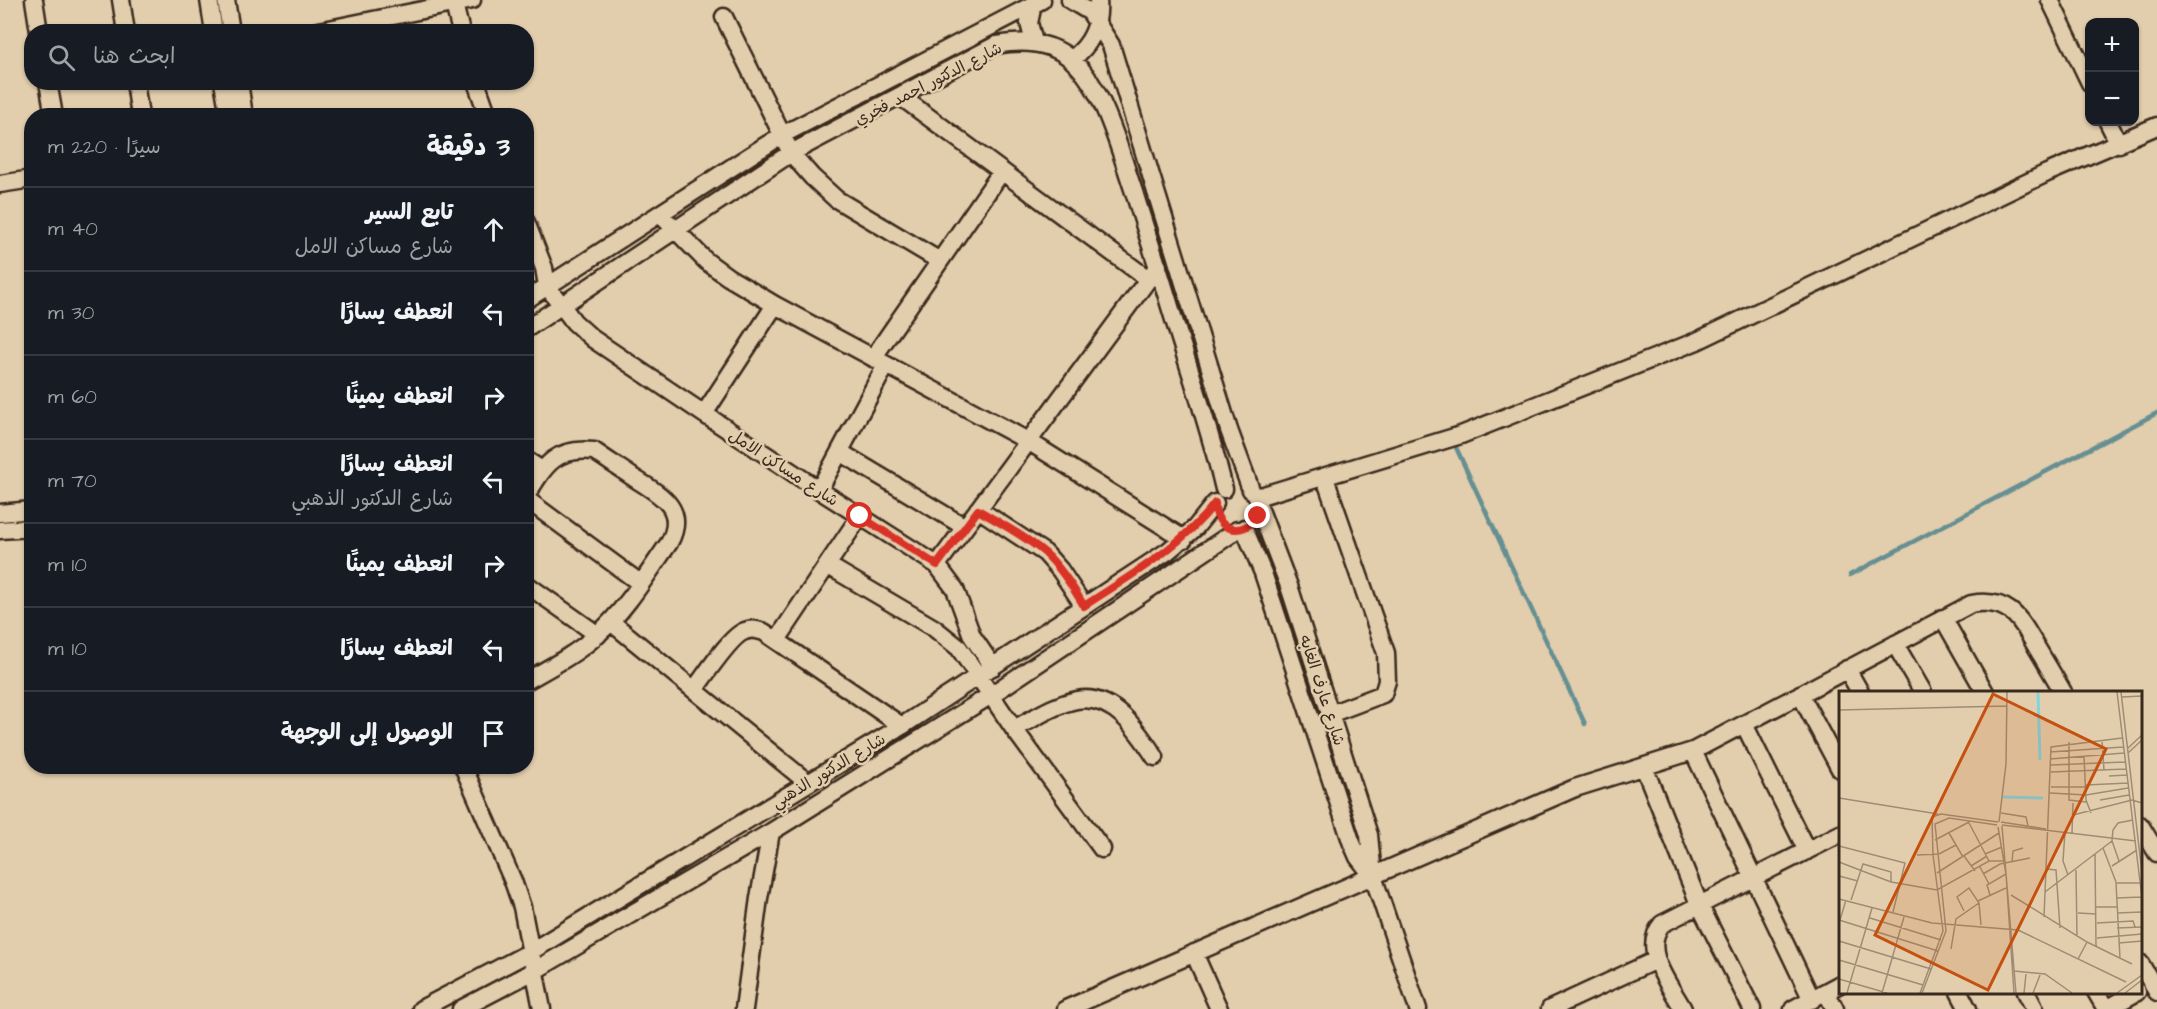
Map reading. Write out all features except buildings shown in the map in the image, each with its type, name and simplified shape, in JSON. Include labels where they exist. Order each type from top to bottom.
[{"type":"street","points":[[34,0],[38,24]]},
{"type":"street","points":[[121,0],[125,24]]},
{"type":"street","points":[[209,0],[213,24]]},
{"type":"street","points":[[226,0],[230,24]]},
{"type":"street","points":[[351,24],[472,0]]},
{"type":"street","points":[[1070,0],[1090,12],[1112,45],[1229,430],[1256,498],[1258,516],[1252,524],[1241,529],[1223,524],[1215,511],[1220,496],[1233,485],[1242,486],[1256,498]]},
{"type":"street","points":[[1072,59],[1089,43],[1098,21],[1098,0]]},
{"type":"street","points":[[2050,0],[2085,73]]},
{"type":"street","points":[[453,2],[459,24]]},
{"type":"street","points":[[1034,42],[1029,23],[1037,2]]},
{"type":"street","name":"شارع الدكتور احمد فخري","points":[[534,295],[782,135],[1037,2]]},
{"type":"street","points":[[724,17],[791,153],[812,177],[836,199],[940,261]]},
{"type":"street","name":"شارع الدكتور احمد فخري","points":[[534,324],[791,153],[996,45],[1034,42],[1072,59],[1085,74],[1108,116],[1220,496]]},
{"type":"street","points":[[49,90],[53,108]]},
{"type":"street","points":[[136,90],[139,108]]},
{"type":"street","points":[[225,90],[228,108]]},
{"type":"street","points":[[240,90],[243,108]]},
{"type":"street","points":[[479,90],[485,108]]},
{"type":"street","points":[[900,96],[1002,171],[1153,273],[937,565]]},
{"type":"street","points":[[2110,126],[2119,144]]},
{"type":"street","points":[[1256,498],[1461,435],[1697,341],[2047,173],[2157,126]]},
{"type":"street","points":[[819,490],[840,452],[880,361],[940,261],[1002,171]]},
{"type":"street","points":[[0,184],[24,180]]},
{"type":"street","points":[[660,214],[706,261],[721,272],[775,305],[1028,441],[1184,539]]},
{"type":"street","points":[[534,242],[544,268],[547,286]]},
{"type":"street","name":"شارع مساكن الامل","points":[[547,286],[574,322],[593,339],[819,490],[937,565],[955,590],[972,636],[993,667]]},
{"type":"street","points":[[704,414],[775,305]]},
{"type":"street","points":[[534,484],[542,470],[555,457],[568,452],[594,451],[663,496],[670,504],[675,524],[674,534],[611,622],[598,635],[534,676]]},
{"type":"street","points":[[840,452],[965,528]]},
{"type":"street","points":[[534,465],[542,470]]},
{"type":"street","points":[[1324,478],[1377,625],[1386,653],[1388,669],[1387,686],[1383,694],[1330,714]]},
{"type":"street","name":"شارع الدكتور الذهبي","points":[[421,1009],[530,952],[902,726],[1184,539],[1220,496]]},
{"type":"street","name":"شارع عارف الغابه","points":[[1256,498],[1289,586],[1369,835],[1373,876],[1418,1009]]},
{"type":"street","points":[[534,503],[640,583]]},
{"type":"street","points":[[978,510],[1028,540],[1045,554],[1066,579],[1084,606]]},
{"type":"street","points":[[0,513],[24,511]]},
{"type":"street","points":[[777,640],[860,516]]},
{"type":"street","points":[[0,530],[24,528]]},
{"type":"street","name":"شارع عارف الغابه","points":[[1241,529],[1263,573],[1351,841],[1358,857],[1373,876]]},
{"type":"street","name":"شارع الدكتور الذهبي","points":[[461,1009],[534,971],[771,832],[991,695],[1241,529]]},
{"type":"street","points":[[827,566],[947,637],[959,648],[1014,729],[1102,849]]},
{"type":"street","points":[[534,590],[598,635]]},
{"type":"street","points":[[1075,1007],[1575,788],[1693,751],[1971,604],[1995,603],[2006,608],[2022,622],[2062,691]]},
{"type":"street","points":[[1943,618],[1984,691]]},
{"type":"street","points":[[611,622],[807,782]]},
{"type":"street","points":[[694,690],[734,638],[742,631],[753,629],[764,632],[777,640],[902,726]]},
{"type":"street","points":[[1895,644],[1922,691]]},
{"type":"street","points":[[1847,669],[1859,691]]},
{"type":"street","points":[[1800,694],[1839,767]]},
{"type":"street","points":[[1014,729],[1064,704],[1086,699],[1096,700],[1118,712],[1130,723],[1155,757]]},
{"type":"street","points":[[1744,724],[1807,851]]},
{"type":"street","points":[[1693,751],[1753,877],[1835,1009]]},
{"type":"street","points":[[1644,766],[1700,904],[1752,1009]]},
{"type":"street","points":[[466,774],[522,907],[542,1009]]},
{"type":"street","points":[[2142,828],[2157,853]]},
{"type":"street","points":[[744,1009],[759,898],[771,832]]},
{"type":"street","points":[[1683,1009],[1656,960],[1654,950],[1657,931],[1669,920],[1839,835]]},
{"type":"street","points":[[1194,953],[1219,1009]]},
{"type":"street","points":[[1550,1009],[1569,1005],[1656,960]]},
{"type":"street","points":[[2142,969],[2149,988]]},
{"type":"street","points":[[1793,1009],[1826,992]]},
{"type":"street","points":[[1960,994],[1968,1009]]},
{"type":"street","points":[[2027,994],[2035,1009]]},
{"type":"street","points":[[2097,994],[2107,1009],[2137,994]]},
{"type":"waterway","points":[[1850,575],[2157,413]]},
{"type":"waterway","points":[[1453,441],[1585,724]]},
{"type":"route","points":[[860,516],[937,565],[978,510],[1028,540],[1045,554],[1073,587],[1084,606],[1184,539],[1215,503],[1218,518],[1230,528],[1237,530],[1244,528],[1252,524],[1258,516]]}]
